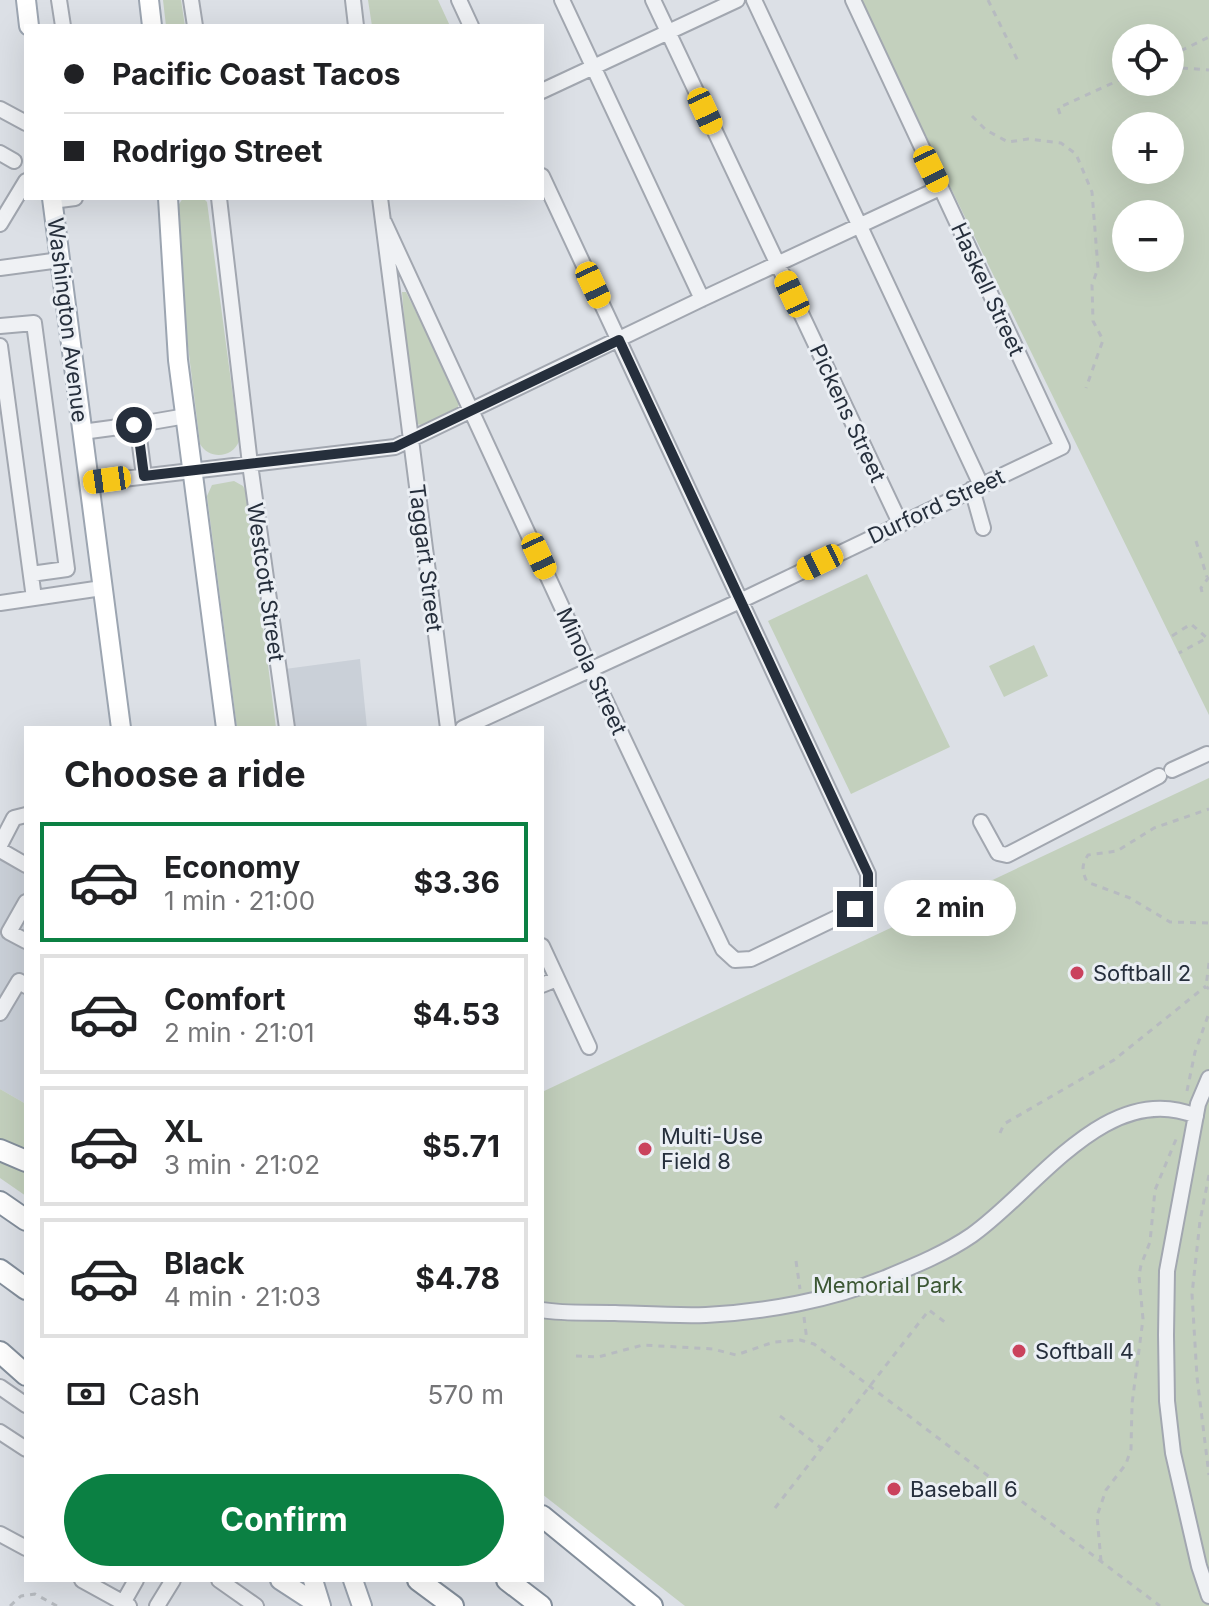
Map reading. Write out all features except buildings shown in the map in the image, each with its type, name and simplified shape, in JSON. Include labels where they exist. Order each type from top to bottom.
[{"type":"highway","points":[[0,1150],[24,1160]]},
{"type":"highway","points":[[0,1202],[24,1219]]},
{"type":"highway","points":[[0,1270],[24,1288]]},
{"type":"highway","points":[[0,1352],[24,1373]]},
{"type":"highway","points":[[544,1518],[652,1606]]},
{"type":"highway","points":[[421,1582],[453,1606]]},
{"type":"highway","points":[[510,1582],[541,1606]]},
{"type":"main road","points":[[26,0],[29,24]]},
{"type":"main road","points":[[149,0],[152,24]]},
{"type":"main road","name":"Washington Avenue","points":[[52,200],[121,726]]},
{"type":"main road","points":[[168,200],[178,360],[226,726]]},
{"type":"main road","points":[[283,1582],[321,1606],[323,1582]]},
{"type":"main road","points":[[354,1582],[362,1606]]},
{"type":"street","points":[[59,0],[63,24]]},
{"type":"street","points":[[191,0],[195,24]]},
{"type":"street","points":[[353,0],[356,24]]},
{"type":"street","points":[[459,0],[470,24]]},
{"type":"street","points":[[562,0],[702,299]]},
{"type":"street","name":"Pickens Street","points":[[653,0],[900,523]]},
{"type":"street","points":[[544,90],[737,0]]},
{"type":"street","points":[[754,0],[860,226],[976,487],[983,528]]},
{"type":"street","name":"Haskell Street","points":[[853,0],[1062,447]]},
{"type":"street","points":[[0,109],[24,122]]},
{"type":"street","points":[[0,153],[14,161]]},
{"type":"street","points":[[544,180],[740,601]]},
{"type":"street","points":[[0,224],[24,184]]},
{"type":"street","points":[[89,483],[395,447],[940,188]]},
{"type":"street","name":"Westcott Street","points":[[219,200],[250,464],[287,726]]},
{"type":"street","name":"Taggart Street","points":[[380,200],[448,726]]},
{"type":"street","name":"Minola Street","points":[[384,222],[723,949],[735,960],[751,959],[855,909],[868,897],[868,874],[740,601]]},
{"type":"street","points":[[0,268],[60,260]]},
{"type":"street","points":[[0,326],[34,323],[67,569],[31,574]]},
{"type":"street","points":[[0,346],[34,598]]},
{"type":"street","points":[[82,432],[186,416]]},
{"type":"street","points":[[134,425],[138,430],[144,476]]},
{"type":"street","name":"Durford Street","points":[[467,726],[740,601],[1062,447]]},
{"type":"street","points":[[0,603],[102,588]]},
{"type":"street","points":[[981,822],[998,853],[1007,855],[1207,754]]},
{"type":"street","points":[[20,816],[0,848],[24,864]]},
{"type":"street","points":[[24,906],[9,932],[24,940]]},
{"type":"street","points":[[544,950],[589,1047]]},
{"type":"street","points":[[544,984],[557,979]]},
{"type":"street","points":[[0,1013],[19,981],[24,985]]},
{"type":"street","points":[[1209,1078],[1196,1116],[1167,1271],[1167,1401],[1173,1453],[1209,1596]]},
{"type":"street","points":[[544,1310],[706,1315],[815,1299],[849,1290],[883,1279],[972,1235],[1069,1149],[1112,1121],[1128,1113],[1161,1108],[1183,1110],[1196,1116]]},
{"type":"street","points":[[0,1387],[24,1404]]},
{"type":"street","points":[[0,1432],[24,1446]]},
{"type":"street","points":[[0,1534],[24,1547]]},
{"type":"street","points":[[106,1586],[126,1604],[135,1582]]},
{"type":"street","points":[[157,1606],[172,1582]]},
{"type":"street","points":[[222,1582],[256,1606]]},
{"type":"path","points":[[988,0],[1018,61]]},
{"type":"path","points":[[1184,49],[1209,37]]},
{"type":"path","points":[[1184,68],[1209,70]]},
{"type":"path","points":[[1060,114],[1058,108],[1112,83]]},
{"type":"path","points":[[972,116],[986,130],[1008,142],[1028,139],[1061,143],[1076,154],[1092,192],[1098,268],[1092,285],[1093,321],[1103,340],[1086,388]]},
{"type":"path","points":[[1196,541],[1208,577],[1201,588],[1202,592]]},
{"type":"path","points":[[1172,636],[1191,624],[1207,638],[1179,653]]},
{"type":"path","points":[[1209,809],[1154,828],[1117,851],[1088,855],[1082,863],[1087,882],[1115,891],[1164,920],[1209,923]]},
{"type":"path","points":[[1000,1133],[1004,1124],[1114,1060],[1208,987],[1209,963]]},
{"type":"path","points":[[1186,1099],[1195,1052],[1209,1013]]},
{"type":"path","points":[[1101,1561],[1097,1516],[1106,1490],[1126,1464],[1131,1449],[1133,1394],[1143,1319],[1139,1276],[1141,1265],[1150,1242],[1155,1190],[1180,1131]]},
{"type":"path","points":[[1209,1175],[1200,1221],[1192,1294],[1197,1377],[1209,1475]]},
{"type":"path","points":[[796,1261],[800,1293]]},
{"type":"path","points":[[803,1309],[807,1341]]},
{"type":"path","points":[[775,1508],[929,1310],[946,1323]]},
{"type":"path","points":[[576,1356],[598,1357],[643,1345],[713,1349],[736,1355],[774,1342],[807,1341],[823,1348],[1160,1606]]},
{"type":"path","points":[[780,1416],[821,1448]]},
{"type":"path","points":[[10,1606],[21,1596],[35,1594],[57,1606]]},
{"type":"shaded area","points":[[360,659],[367,726],[294,726],[285,669]]},
{"type":"shaded area","points":[[0,859],[24,873],[24,1103],[0,1089]]},
{"type":"green space","points":[[163,0],[181,0],[185,24],[166,24]]},
{"type":"green space","points":[[368,0],[438,0],[449,24],[372,24]]},
{"type":"green space","points":[[862,0],[1209,0],[1209,715],[913,111]]},
{"type":"green space","points":[[182,200],[207,202],[239,441],[232,451],[221,455],[209,453],[200,444],[176,209]]},
{"type":"green space","points":[[402,292],[406,292],[460,400],[458,407],[422,425],[415,424],[412,418]]},
{"type":"green space","points":[[234,481],[246,492],[276,726],[237,726],[207,496],[212,485]]},
{"type":"green space","points":[[867,574],[950,747],[851,794],[768,621]]},
{"type":"green space","points":[[1034,645],[1048,676],[1004,697],[989,666]]},
{"type":"green space","name":"Memorial Park","points":[[1209,778],[1209,1606],[685,1606],[544,1496],[544,1091]]},
{"type":"green space","points":[[0,1089],[24,1103],[24,1152],[0,1142]]},
{"type":"green space","points":[[0,1155],[24,1165],[24,1195],[0,1178]]},
{"type":"place","name":"Softball 2","points":[[1077,973]]},
{"type":"place","name":"Multi-Use Field 8","points":[[645,1149]]},
{"type":"place","name":"Softball 4","points":[[1019,1351]]},
{"type":"place","name":"Baseball 6","points":[[894,1489]]},
{"type":"route","points":[[134,425],[138,430],[144,476],[395,447],[619,340],[868,874],[868,897],[855,909]]}]
